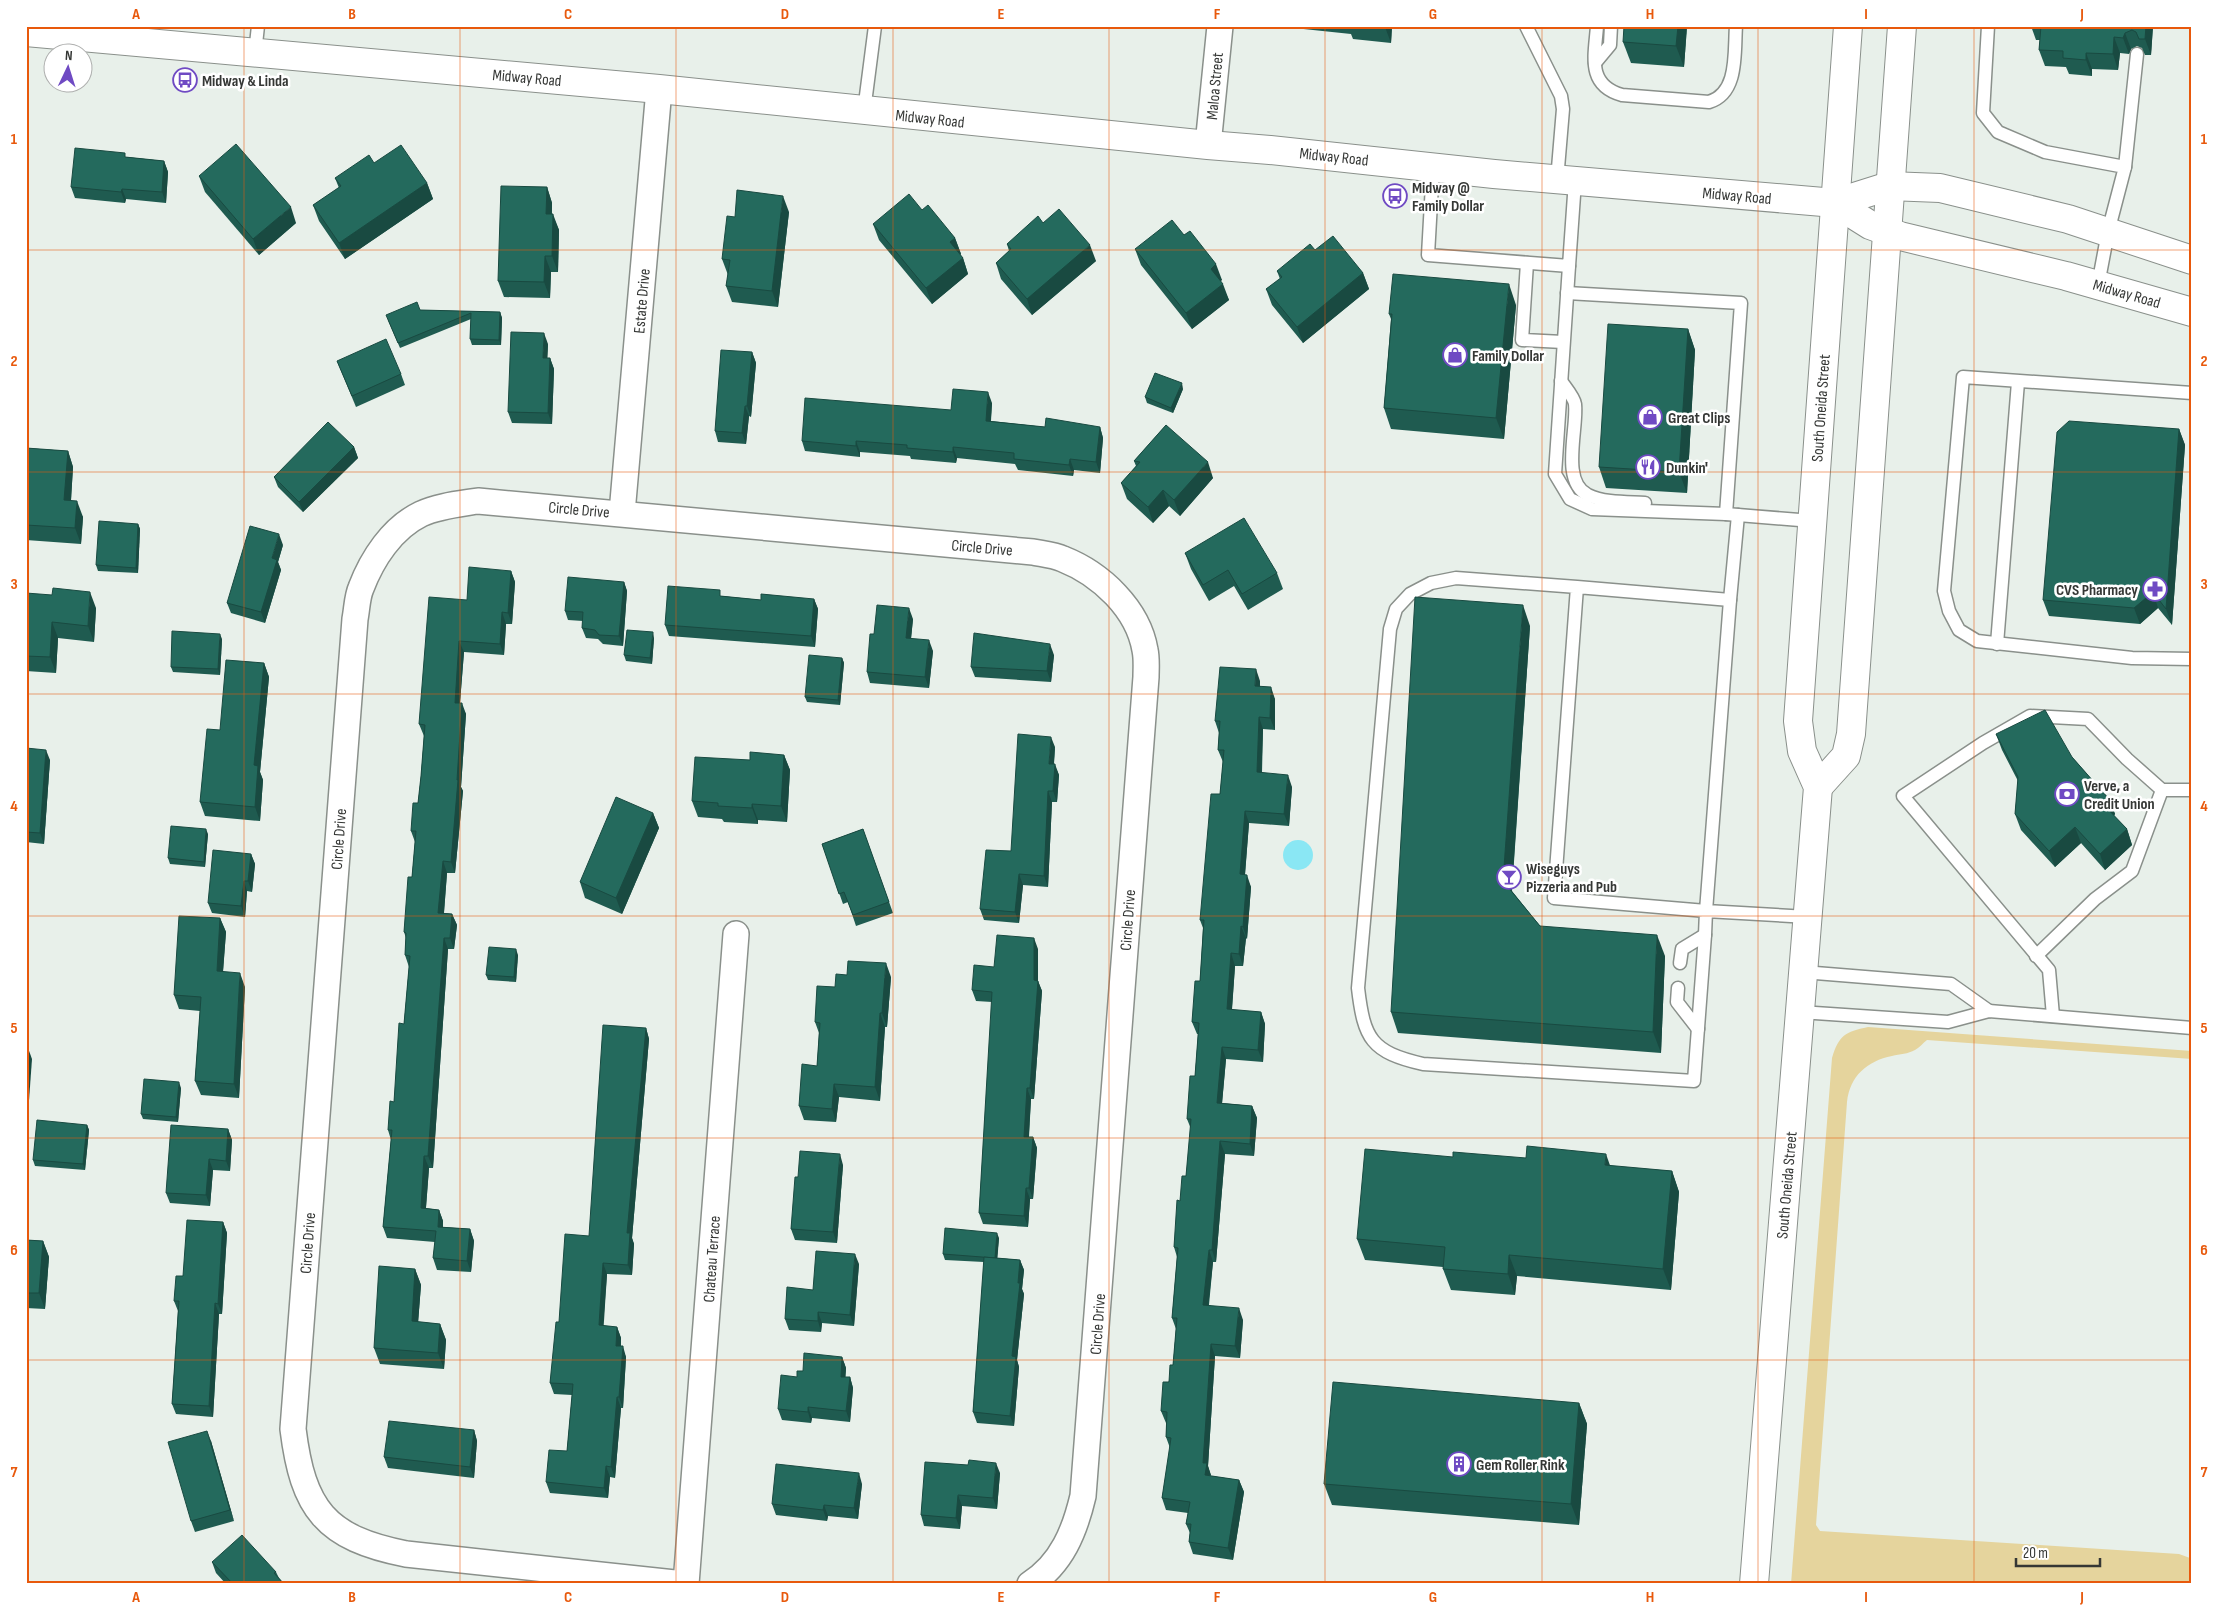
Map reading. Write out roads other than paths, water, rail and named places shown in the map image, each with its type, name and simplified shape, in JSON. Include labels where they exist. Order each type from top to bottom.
[{"type":"main road","name":"South Oneida Street","points":[[1754,1584],[1818,787],[1805,759],[1798,733],[1848,26]]},
{"type":"main road","points":[[1818,787],[1846,756],[1851,734],[1902,26]]},
{"type":"main road","name":"Midway Road","points":[[26,32],[658,89],[1566,181],[1835,203],[1889,186],[1940,188],[2068,219],[2192,260]]},
{"type":"main road","name":"Midway Road","points":[[1835,203],[1870,225],[1924,243],[2001,260],[2192,312]]},
{"type":"street","name":"Maloa Street","points":[[1208,145],[1220,26]]},
{"type":"street","name":"Estate Drive","points":[[622,513],[658,89]]},
{"type":"street","name":"Circle Drive","points":[[685,1584],[406,1554],[376,1548],[355,1540],[336,1528],[320,1511],[308,1494],[297,1464],[293,1429],[354,629],[360,589],[373,563],[400,527],[422,514],[450,505],[478,501],[1033,552],[1063,559],[1106,584],[1123,603],[1137,626],[1146,650],[1146,677],[1083,1496],[1070,1540],[1053,1563],[1030,1584]]},
{"type":"street","name":"Chateau Terrace","points":[[685,1584],[736,934]]},
{"type":"lane","points":[[255,53],[258,26]]},
{"type":"lane","points":[[864,111],[874,26]]},
{"type":"lane","points":[[1526,26],[1561,96],[1563,109],[1569,266],[1555,474],[1570,499],[1592,509],[1732,515],[1812,521]]},
{"type":"lane","points":[[1597,26],[1595,63],[1602,86],[1610,92],[1622,95],[1709,102],[1718,99],[1727,90],[1731,79],[1736,26]]},
{"type":"lane","points":[[1595,63],[1610,45],[1611,26]]},
{"type":"lane","points":[[1988,26],[1983,113],[1998,132],[2045,152],[2125,167]]},
{"type":"lane","points":[[2098,285],[2108,232],[2125,167],[2137,54]]},
{"type":"lane","points":[[1433,167],[1428,255],[1569,266]]},
{"type":"lane","points":[[1527,263],[1522,340],[1563,342]]},
{"type":"lane","points":[[1567,293],[1741,303],[1730,600],[1694,1082],[1423,1064],[1395,1057],[1373,1041],[1362,1018],[1358,988],[1390,629],[1396,609],[1410,594],[1431,583],[1456,578],[1730,600]]},
{"type":"lane","points":[[2192,393],[1963,377],[1944,591],[1949,611],[1959,630],[1977,641],[2132,658],[2192,659]]},
{"type":"lane","points":[[1561,381],[1575,402],[1572,462],[1578,486],[1585,494],[1597,499],[1688,507],[1695,513]]},
{"type":"lane","points":[[1997,644],[2018,382]]},
{"type":"lane","points":[[1577,587],[1554,898],[1706,911],[1808,917]]},
{"type":"lane","points":[[2053,1016],[2049,970],[1903,796],[1983,743],[2030,716],[2088,719],[2127,759],[2162,790],[2192,790]]},
{"type":"lane","points":[[2036,956],[2095,899],[2132,871],[2162,790]]},
{"type":"lane","points":[[1680,963],[1682,949],[1705,935]]},
{"type":"lane","points":[[1803,972],[1951,984],[1989,1011]]},
{"type":"lane","points":[[1678,988],[1677,1002],[1698,1029]]},
{"type":"lane","points":[[1800,1012],[1948,1022],[1989,1011],[2192,1028]]},
{"type":"water","points":[[1298,840],[1309,844],[1313,855],[1309,866],[1298,870],[1287,866],[1283,855],[1287,844]]},
{"type":"place","name":"Midway & Linda","points":[[185,80]]},
{"type":"place","name":"Midway @ Family Dollar","points":[[1395,196]]},
{"type":"place","name":"Family Dollar","points":[[1455,355]]},
{"type":"place","name":"Great Clips","points":[[1650,417]]},
{"type":"place","name":"Dunkin'","points":[[1648,467]]},
{"type":"place","name":"CVS Pharmacy","points":[[2155,589]]},
{"type":"place","name":"Verve, a Credit Union","points":[[2067,794]]},
{"type":"place","name":"Wiseguys Pizzeria and Pub","points":[[1509,877]]},
{"type":"place","name":"Gem Roller Rink","points":[[1459,1464]]}]
